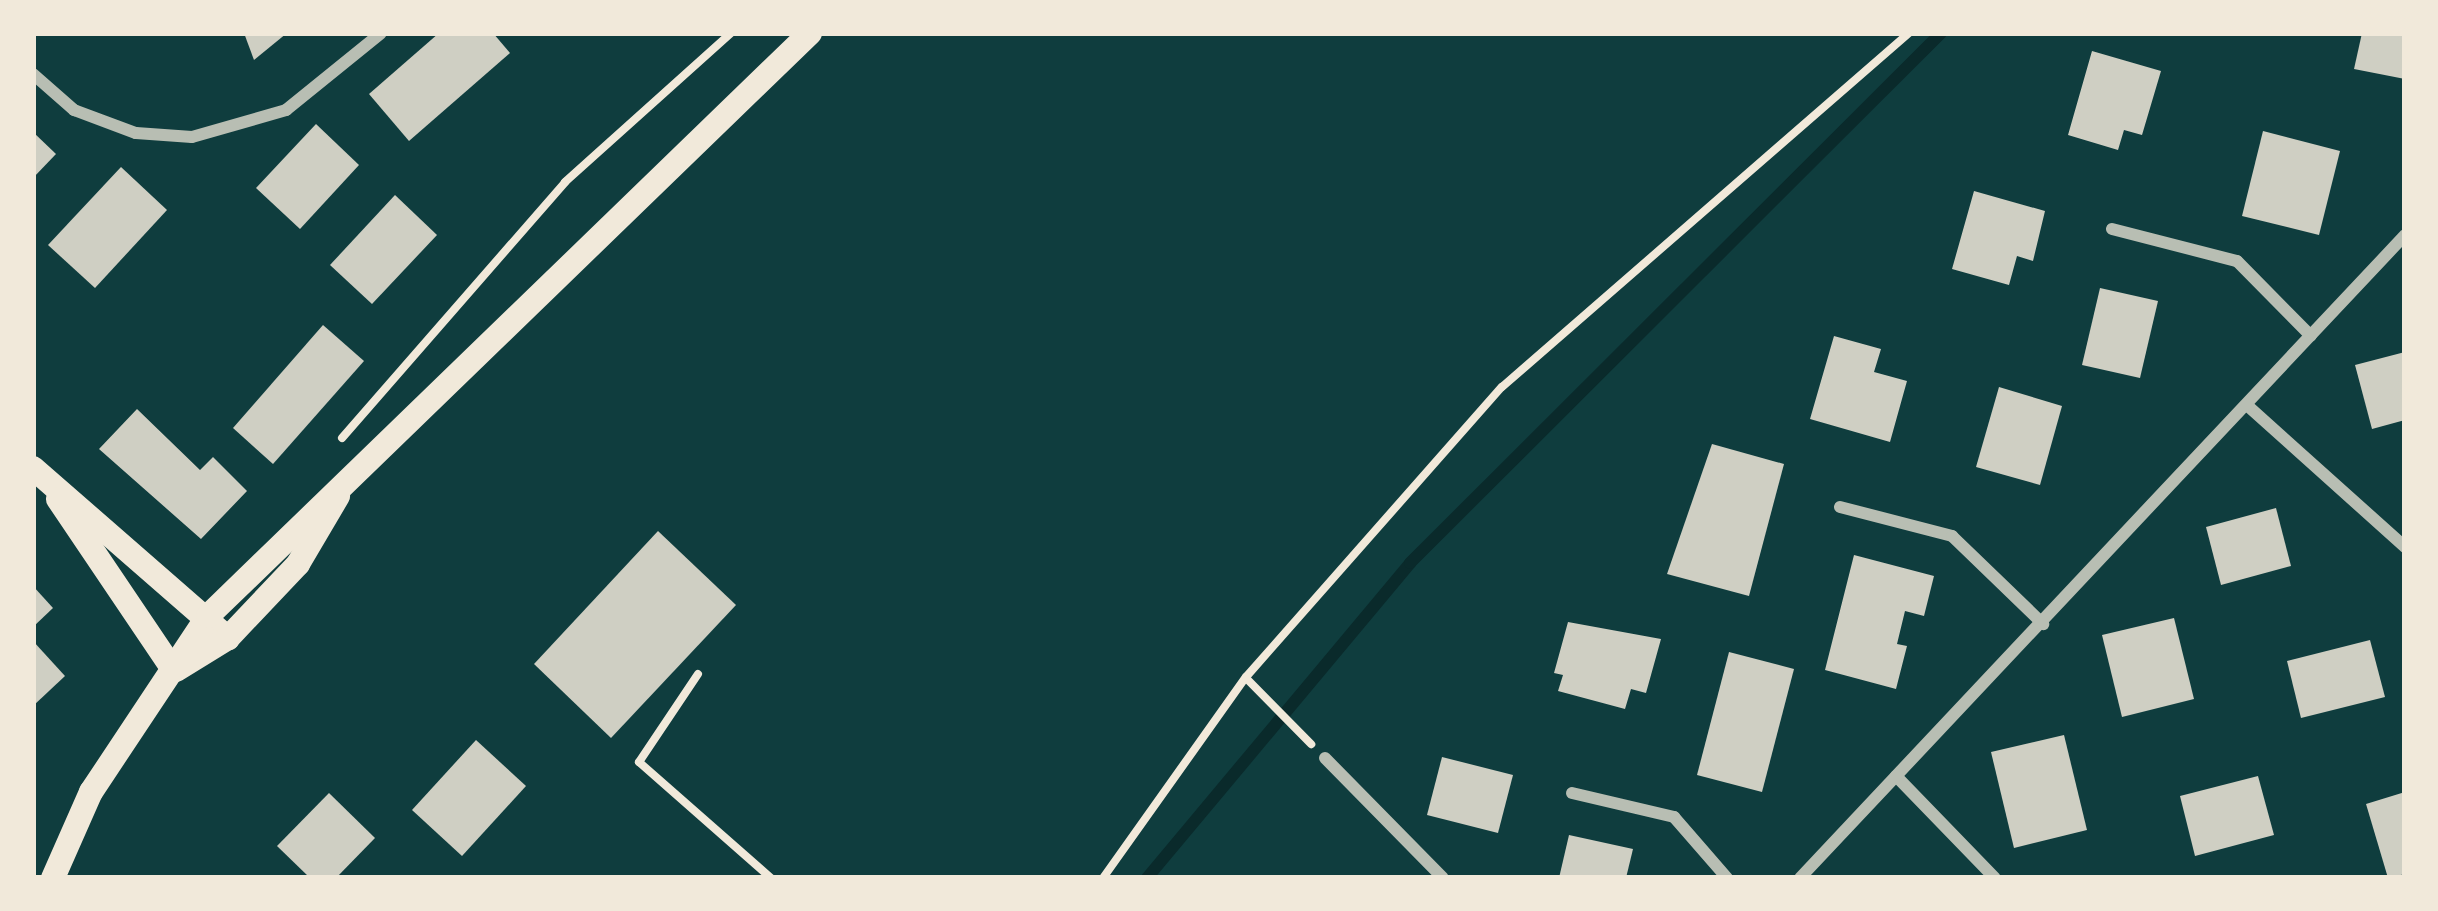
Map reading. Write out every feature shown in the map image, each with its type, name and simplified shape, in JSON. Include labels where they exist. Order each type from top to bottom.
[{"type":"main road","points":[[53,878],[91,792],[208,616],[740,93],[810,33]]},
{"type":"main road","points":[[41,476],[228,638]]},
{"type":"main road","points":[[41,476],[174,671]]},
{"type":"main road","points":[[174,671],[228,638],[298,563],[343,488]]},
{"type":"street","points":[[33,74],[74,110],[136,133],[192,137],[286,110],[381,33]]},
{"type":"street","points":[[2112,229],[2236,261],[2311,336]]},
{"type":"street","points":[[1800,878],[2249,407],[2405,236]]},
{"type":"street","points":[[2249,407],[2405,547]]},
{"type":"street","points":[[1840,507],[1952,536],[2043,624]]},
{"type":"street","points":[[1325,758],[1443,878]]},
{"type":"street","points":[[1896,776],[1995,878]]},
{"type":"street","points":[[1572,793],[1674,817],[1727,878]]},
{"type":"path","points":[[338,442],[565,182],[731,33]]},
{"type":"path","points":[[1103,878],[1246,677],[1502,387],[1909,33]]},
{"type":"path","points":[[698,674],[639,762],[770,878]]},
{"type":"path","points":[[1246,677],[1288,720]]},
{"type":"building","points":[[244,33],[287,33],[254,60]]},
{"type":"building","points":[[439,33],[493,33],[510,53],[409,141],[369,94]]},
{"type":"building","points":[[2362,33],[2405,33],[2405,79],[2354,69]]},
{"type":"building","points":[[2092,51],[2161,71],[2142,135],[2124,130],[2118,150],[2068,135]]},
{"type":"building","points":[[316,124],[359,165],[300,229],[256,188]]},
{"type":"building","points":[[2263,131],[2340,151],[2319,235],[2242,216]]},
{"type":"building","points":[[33,132],[56,154],[33,178]]},
{"type":"building","points":[[121,167],[167,210],[95,288],[48,245]]},
{"type":"building","points":[[1974,191],[2045,211],[2033,261],[2017,256],[2009,285],[1952,269]]},
{"type":"building","points":[[395,195],[437,235],[372,304],[330,265]]},
{"type":"building","points":[[2100,288],[2158,301],[2140,378],[2082,365]]},
{"type":"building","points":[[323,325],[364,361],[273,464],[233,428]]},
{"type":"building","points":[[1834,336],[1881,349],[1874,372],[1907,381],[1890,442],[1810,419]]},
{"type":"building","points":[[2405,352],[2405,420],[2372,429],[2355,365]]},
{"type":"building","points":[[1999,387],[2062,406],[2040,485],[1976,467]]},
{"type":"building","points":[[137,409],[200,470],[213,457],[247,491],[201,539],[99,449]]},
{"type":"building","points":[[1712,444],[1784,464],[1749,596],[1667,574]]},
{"type":"building","points":[[2276,508],[2291,566],[2221,585],[2206,527]]},
{"type":"building","points":[[658,531],[736,605],[611,738],[534,664]]},
{"type":"building","points":[[1854,555],[1934,576],[1924,616],[1905,611],[1897,644],[1907,646],[1896,689],[1825,670]]},
{"type":"building","points":[[33,586],[53,608],[33,627]]},
{"type":"building","points":[[2174,618],[2194,699],[2122,717],[2102,635]]},
{"type":"building","points":[[1568,622],[1661,639],[1646,693],[1631,689],[1625,709],[1558,691],[1563,675],[1554,673]]},
{"type":"building","points":[[2370,640],[2385,697],[2301,718],[2287,661]]},
{"type":"building","points":[[33,641],[65,676],[33,706]]},
{"type":"building","points":[[1729,652],[1794,669],[1762,792],[1697,775]]},
{"type":"building","points":[[2064,735],[2087,830],[2014,848],[1991,752]]},
{"type":"building","points":[[476,740],[526,786],[462,856],[412,810]]},
{"type":"building","points":[[1442,757],[1513,775],[1498,833],[1427,815]]},
{"type":"building","points":[[2258,776],[2274,835],[2195,856],[2180,796]]},
{"type":"building","points":[[2405,792],[2405,874],[2388,878],[2366,804]]},
{"type":"building","points":[[329,793],[375,838],[336,878],[310,878],[277,846]]},
{"type":"building","points":[[1569,835],[1633,849],[1626,878],[1559,878]]},
{"type":"waterway","points":[[1147,878],[1410,563],[1941,33]]}]
